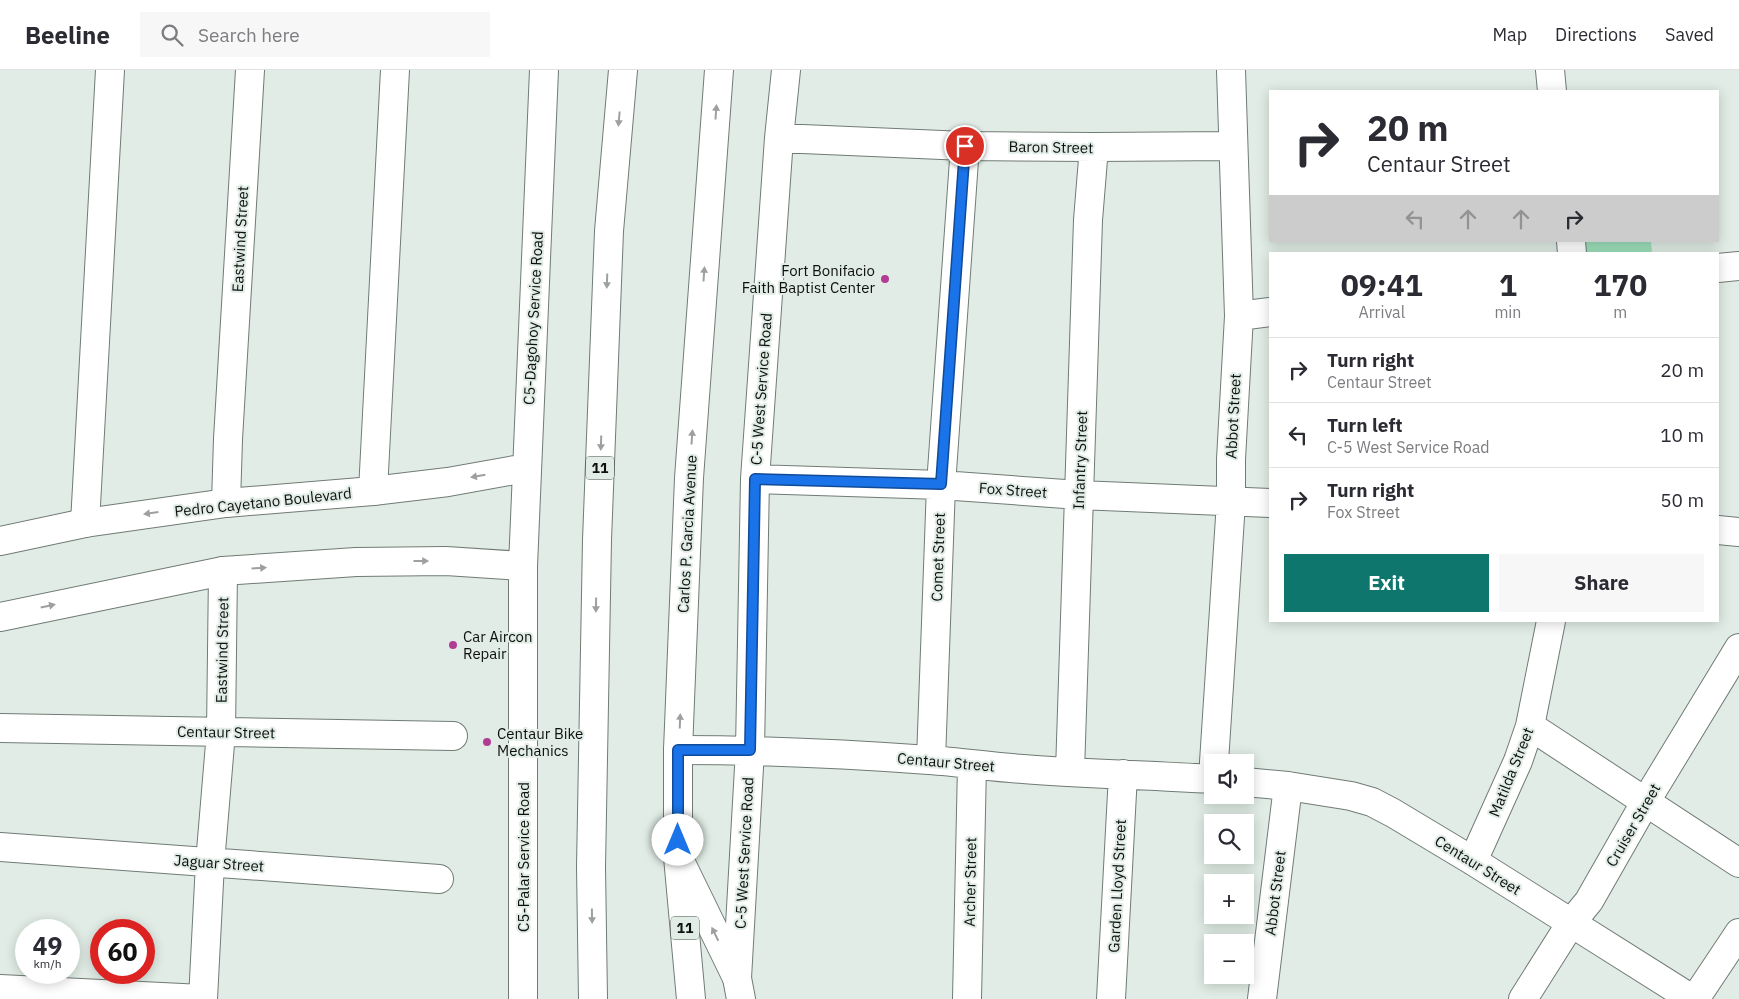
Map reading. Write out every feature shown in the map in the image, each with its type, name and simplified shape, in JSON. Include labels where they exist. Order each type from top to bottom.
[{"type":"street","points":[[85,522],[110,70]]},
{"type":"street","name":"Eastwind Street","points":[[226,503],[228,439],[250,70]]},
{"type":"street","points":[[373,491],[395,70]]},
{"type":"street","name":"C5-Dagohoy Service Road","points":[[522,566],[544,70]]},
{"type":"street","name":"11","points":[[593,999],[590,867],[597,540],[609,231],[623,70]]},
{"type":"street","name":"Carlos P. Garcia Avenue","points":[[690,999],[678,858],[678,750],[689,478],[719,70]]},
{"type":"street","name":"C-5 West Service Road","points":[[739,988],[750,750],[755,479],[779,138],[786,70]]},
{"type":"street","name":"Abbot Street","points":[[1214,754],[1239,316],[1231,70]]},
{"type":"street","points":[[1550,70],[1552,90]]},
{"type":"street","name":"Baron Street","points":[[779,138],[965,146],[1094,148],[1233,146]]},
{"type":"street","name":"Comet Street","points":[[931,760],[941,484],[965,146]]},
{"type":"street","name":"Infantry Street","points":[[1070,772],[1088,220],[1094,148]]},
{"type":"street","points":[[1719,268],[1739,266]]},
{"type":"street","points":[[1239,316],[1269,312]]},
{"type":"street","name":"Pedro Cayetano Boulevard","points":[[0,541],[85,522],[226,503],[373,491],[448,482],[526,468]]},
{"type":"street","name":"Fox Street","points":[[755,479],[941,484],[1079,495],[1269,503]]},
{"type":"street","points":[[1719,530],[1739,532]]},
{"type":"street","points":[[0,617],[223,571],[356,562],[446,561],[522,566]]},
{"type":"street","name":"C5-Palar Service Road","points":[[522,566],[523,999]]},
{"type":"street","name":"Eastwind Street","points":[[202,999],[210,863],[221,732],[223,571]]},
{"type":"street","name":"Matilda Street","points":[[1472,861],[1518,761],[1530,726],[1551,622]]},
{"type":"street","name":"Cruiser Street","points":[[1523,999],[1571,923],[1589,901],[1739,648]]},
{"type":"street","points":[[1530,726],[1739,863]]},
{"type":"street","name":"Centaur Street","points":[[0,728],[453,736]]},
{"type":"street","name":"Centaur Street","points":[[678,750],[750,750],[931,760],[1070,772],[1204,779]]},
{"type":"street","name":"Archer Street","points":[[967,999],[972,765]]},
{"type":"street","name":"Garden Lloyd Street","points":[[1111,999],[1123,774]]},
{"type":"street","name":"Centaur Street","points":[[1254,783],[1351,796],[1372,802],[1472,861],[1694,999]]},
{"type":"street","name":"Abbot Street","points":[[1262,999],[1288,786]]},
{"type":"street","name":"Jaguar Street","points":[[0,847],[439,879]]},
{"type":"street","points":[[678,858],[739,988]]},
{"type":"street","points":[[1694,999],[1739,933]]},
{"type":"street","points":[[0,989],[202,999]]},
{"type":"green space","points":[[1578,242],[1651,242],[1652,252],[1579,252]]},
{"type":"place","name":"Fort Bonifacio Faith Baptist Center","points":[[885,279]]},
{"type":"place","name":"Car Aircon Repair","points":[[453,645]]},
{"type":"place","name":"Centaur Bike Mechanics","points":[[487,742]]},
{"type":"route","points":[[678,840],[678,750],[750,750],[755,479],[941,484],[965,146]]}]
